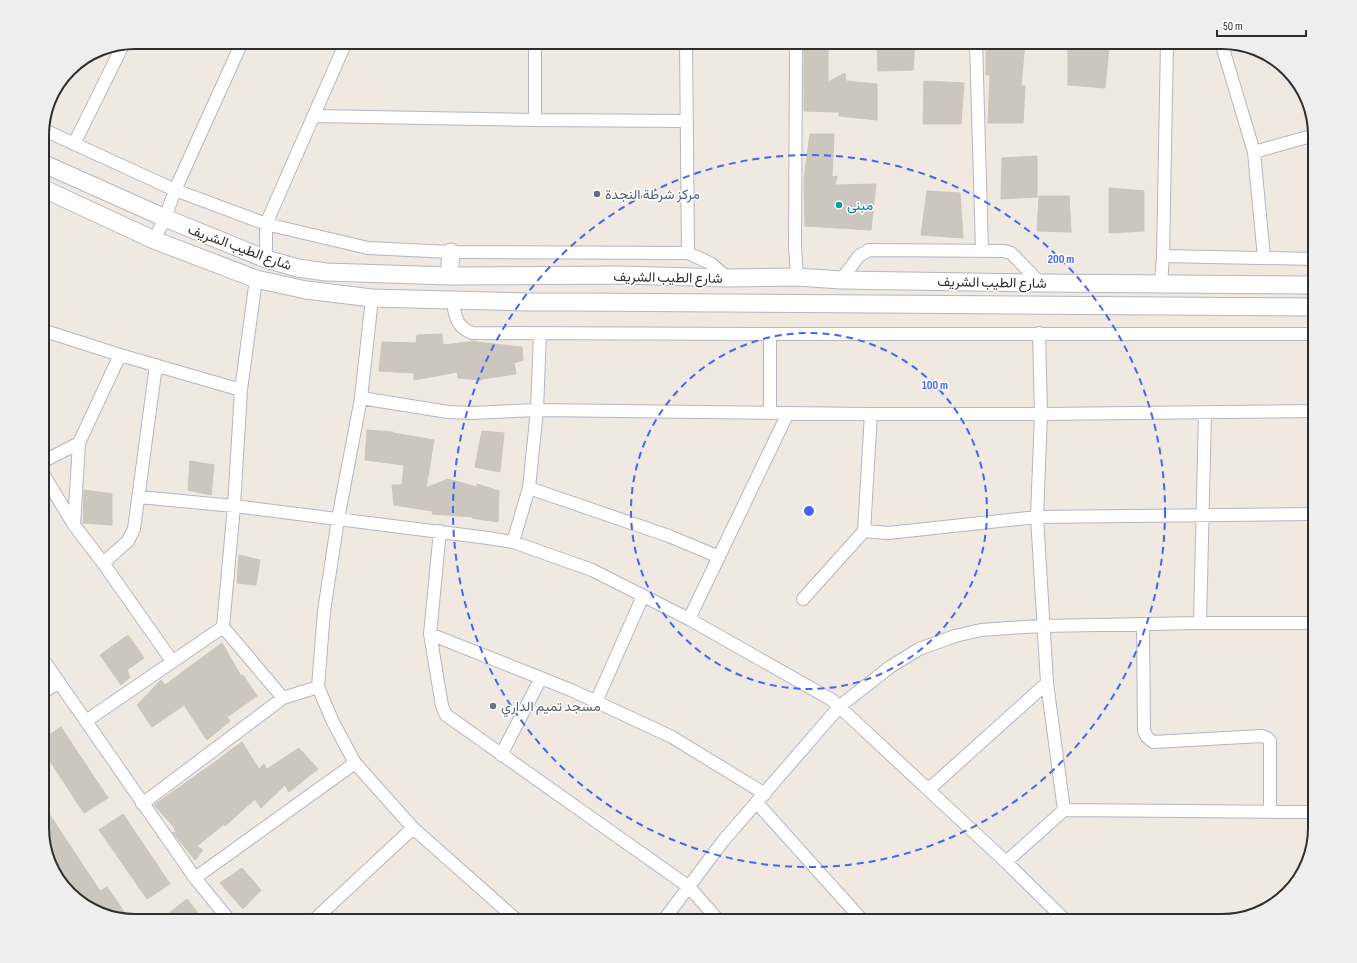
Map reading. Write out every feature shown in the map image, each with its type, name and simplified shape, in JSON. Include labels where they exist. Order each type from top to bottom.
[{"type":"main road","name":"شارع الطيب الشريف","points":[[49,166],[165,218],[266,259],[298,268],[326,272],[449,276],[621,275],[728,278],[797,277],[841,280],[1040,283],[1308,284]]},
{"type":"main road","name":"شارع الطيب الشريف","points":[[49,191],[154,240],[256,279],[306,290],[372,298],[528,302],[1308,307]]},
{"type":"main road","points":[[449,276],[451,252]]},
{"type":"main road","points":[[572,275],[583,286],[583,292],[572,302]]},
{"type":"main road","points":[[620,302],[614,295],[612,285],[621,275]]},
{"type":"street","points":[[154,240],[239,49]]},
{"type":"street","points":[[266,259],[266,224],[343,49]]},
{"type":"street","points":[[534,49],[535,120]]},
{"type":"street","points":[[686,49],[688,253]]},
{"type":"street","points":[[796,49],[797,277]]},
{"type":"street","points":[[976,49],[982,251]]},
{"type":"street","points":[[1161,284],[1163,256],[1166,49]]},
{"type":"street","points":[[1223,49],[1254,152],[1264,258]]},
{"type":"street","points":[[74,144],[120,51]]},
{"type":"street","points":[[313,116],[687,121]]},
{"type":"street","points":[[49,132],[175,190],[266,224],[368,248],[451,252],[688,253],[710,263],[728,278]]},
{"type":"street","points":[[1254,152],[1308,137]]},
{"type":"street","points":[[841,280],[859,256],[869,250],[1004,251],[1011,253],[1040,283]]},
{"type":"street","points":[[1163,256],[1308,259]]},
{"type":"street","points":[[256,279],[242,390],[234,506],[223,627],[283,698]]},
{"type":"street","points":[[372,298],[361,398],[338,520],[324,611],[318,687],[333,722],[355,763],[413,828],[510,914]]},
{"type":"street","points":[[452,300],[459,325],[472,333],[1308,334]]},
{"type":"street","points":[[49,332],[120,355],[242,390]]},
{"type":"street","points":[[512,542],[529,488],[537,410],[540,333]]},
{"type":"street","points":[[1039,333],[1041,414],[1037,517],[1047,683],[1064,810]]},
{"type":"street","points":[[770,334],[770,413]]},
{"type":"street","points":[[74,524],[79,443],[120,355]]},
{"type":"street","points":[[103,563],[128,541],[134,529],[156,365]]},
{"type":"street","points":[[361,398],[448,412],[472,414],[537,410],[871,414],[1308,411]]},
{"type":"street","points":[[1200,624],[1205,412]]},
{"type":"street","points":[[689,619],[788,413]]},
{"type":"street","points":[[803,599],[864,531],[871,414]]},
{"type":"street","points":[[49,458],[79,443]]},
{"type":"street","points":[[49,483],[74,524],[172,661]]},
{"type":"street","points":[[529,488],[669,536],[719,557]]},
{"type":"street","points":[[139,497],[234,506],[338,520],[440,531],[512,542],[592,570],[689,619],[832,700],[929,789],[1059,914]]},
{"type":"street","points":[[864,531],[888,533],[1037,517],[1308,514]]},
{"type":"street","points":[[440,531],[430,634],[442,706],[446,715],[689,887],[713,914]]},
{"type":"street","points":[[596,702],[643,596]]},
{"type":"street","points":[[669,914],[723,841],[761,799],[840,706],[890,667],[919,649],[955,636],[981,630],[1043,626],[1308,623]]},
{"type":"street","points":[[1143,625],[1144,731],[1147,737],[1153,742],[1262,736],[1267,738],[1270,741],[1270,812]]},
{"type":"street","points":[[86,721],[223,627]]},
{"type":"street","points":[[430,634],[541,678],[672,737],[761,799],[856,914]]},
{"type":"street","points":[[49,668],[142,804],[195,878],[224,914]]},
{"type":"street","points":[[501,755],[541,678]]},
{"type":"street","points":[[49,688],[59,682]]},
{"type":"street","points":[[929,789],[1047,683]]},
{"type":"street","points":[[142,804],[283,698],[318,687]]},
{"type":"street","points":[[195,878],[355,763]]},
{"type":"street","points":[[1006,862],[1064,810],[1308,812]]},
{"type":"street","points":[[321,914],[413,828]]},
{"type":"building","points":[[804,49],[828,49],[828,82],[845,73],[846,81],[877,84],[877,120],[839,116],[839,112],[804,111]]},
{"type":"building","points":[[877,49],[914,49],[913,70],[878,71]]},
{"type":"building","points":[[986,49],[1024,49],[1021,86],[1025,86],[1023,123],[988,123],[990,75],[986,75]]},
{"type":"building","points":[[1068,49],[1109,49],[1105,88],[1068,85]]},
{"type":"building","points":[[924,81],[964,83],[961,124],[923,124]]},
{"type":"building","name":"مبنى","points":[[810,134],[834,134],[832,177],[837,176],[835,185],[876,184],[871,230],[805,226],[804,179]]},
{"type":"building","points":[[1037,156],[1037,197],[1001,199],[1002,158]]},
{"type":"building","points":[[1109,188],[1144,191],[1144,231],[1109,233]]},
{"type":"building","points":[[927,191],[960,193],[963,238],[921,235]]},
{"type":"building","points":[[1039,196],[1069,196],[1071,232],[1037,231]]},
{"type":"building","points":[[442,334],[443,345],[476,341],[522,347],[523,360],[514,363],[516,374],[482,380],[458,378],[457,372],[414,380],[414,373],[379,371],[382,342],[416,343],[417,335]]},
{"type":"building","points":[[367,430],[393,432],[434,440],[426,488],[448,479],[477,487],[477,484],[499,491],[498,522],[472,518],[473,517],[432,514],[433,511],[394,505],[392,485],[402,485],[404,465],[365,460]]},
{"type":"building","points":[[482,431],[504,433],[500,472],[475,467]]},
{"type":"building","points":[[190,461],[214,465],[211,495],[188,490]]},
{"type":"building","points":[[84,490],[112,494],[112,525],[83,523]]},
{"type":"building","points":[[239,555],[260,560],[256,585],[237,583]]},
{"type":"building","points":[[128,635],[144,658],[127,670],[130,677],[121,685],[100,655]]},
{"type":"building","points":[[222,643],[241,676],[243,675],[257,696],[227,717],[230,721],[207,740],[184,705],[152,727],[137,705],[161,680],[165,685]]},
{"type":"building","points":[[61,727],[108,798],[84,813],[49,760],[49,735]]},
{"type":"building","points":[[242,742],[259,769],[264,764],[267,769],[299,748],[318,769],[289,792],[285,785],[261,808],[255,799],[225,826],[224,824],[197,846],[203,850],[195,860],[173,833],[176,833],[174,827],[154,805]]},
{"type":"building","points":[[49,814],[100,891],[107,887],[125,913],[113,911],[97,905],[79,893],[75,887],[73,888],[64,876],[58,866],[52,850],[49,833]]},
{"type":"building","points":[[123,814],[170,884],[147,899],[99,830]]},
{"type":"building","points":[[242,868],[261,890],[243,909],[220,883]]},
{"type":"building","points":[[187,899],[199,914],[168,914]]},
{"type":"place","name":"مركز شرطة النجدة","points":[[597,194]]},
{"type":"place","name":"مبنى","points":[[839,205]]},
{"type":"place","name":"مسجد تميم الداري","points":[[493,706]]}]
